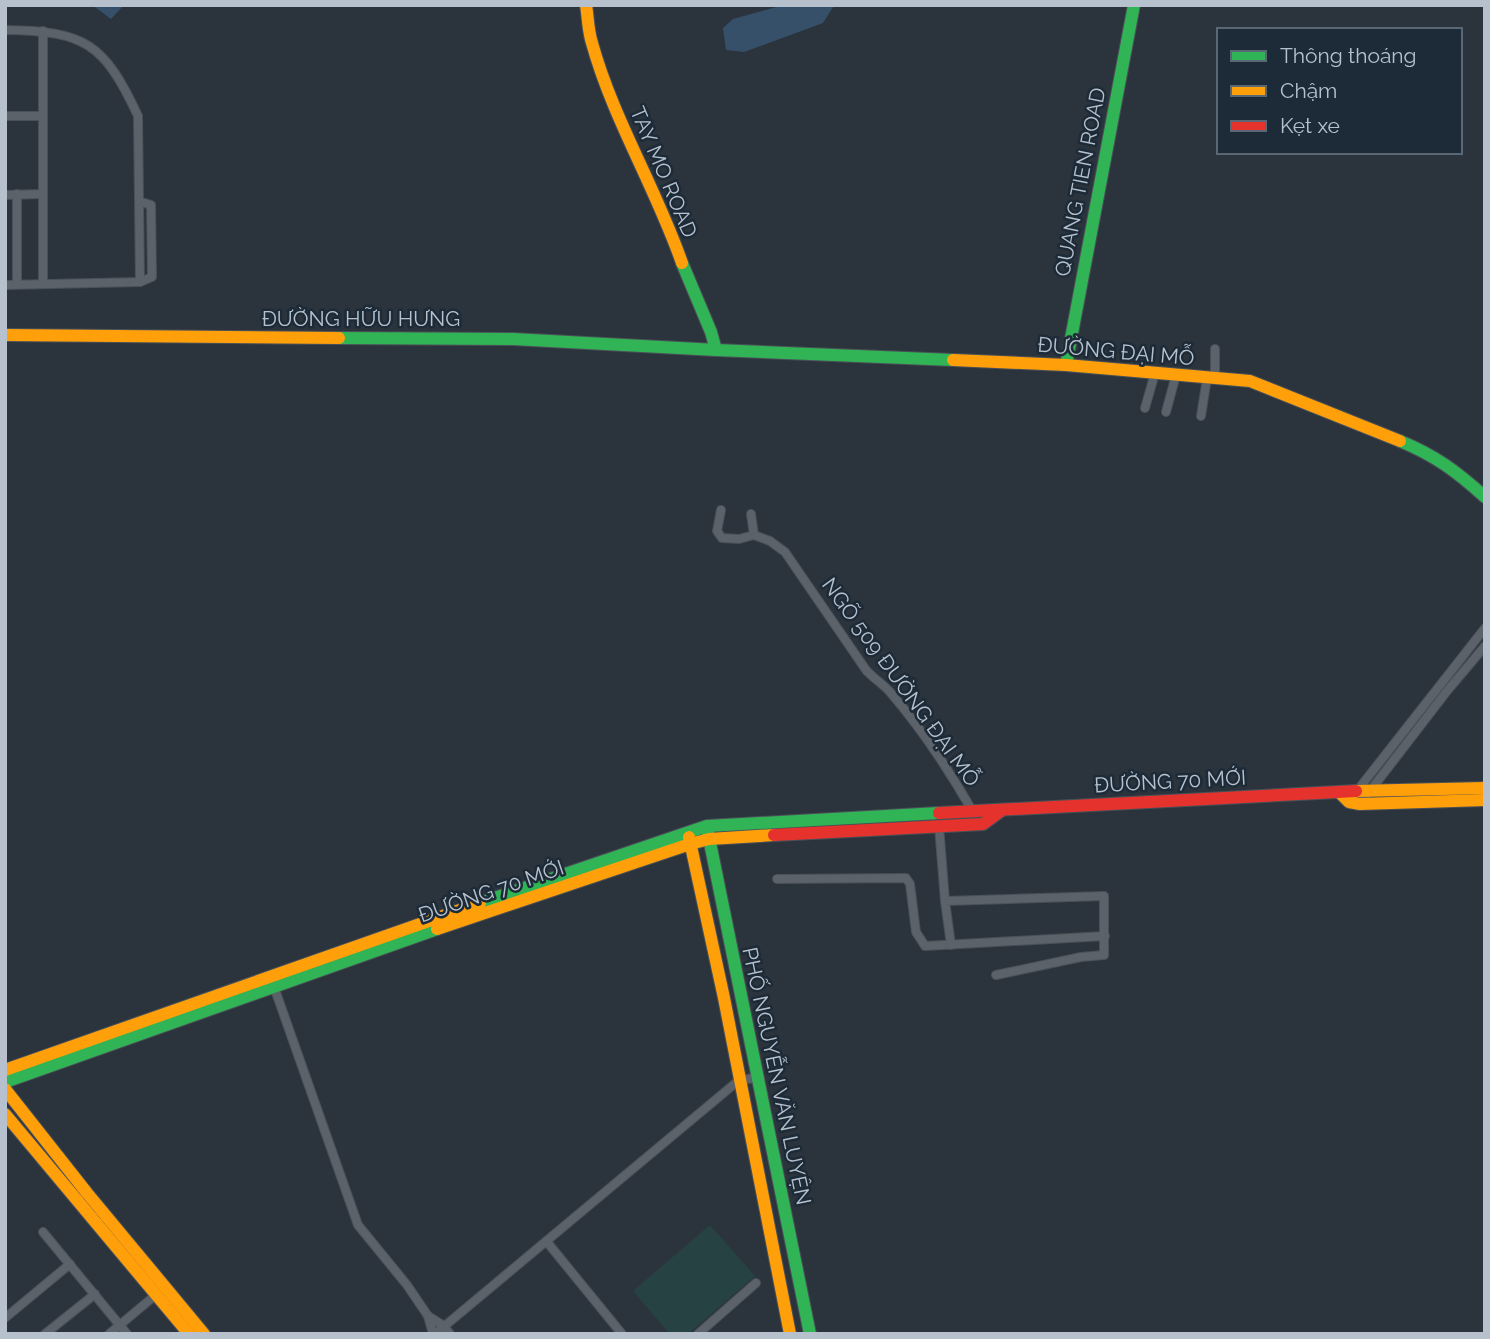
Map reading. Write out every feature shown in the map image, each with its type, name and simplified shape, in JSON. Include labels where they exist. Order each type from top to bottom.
[{"type":"street","name":"TAY MO ROAD","points":[[586,5],[591,41],[615,108],[673,234],[681,262],[716,350]]},
{"type":"street","name":"QUANG TIEN ROAD","points":[[1066,365],[1134,5]]},
{"type":"street","points":[[5,30],[43,31],[78,38],[97,50],[113,68],[138,116],[141,202],[152,205],[152,277],[140,282],[5,285]]},
{"type":"street","points":[[43,31],[43,283]]},
{"type":"street","points":[[5,116],[43,116]]},
{"type":"street","points":[[17,194],[17,284]]},
{"type":"street","points":[[5,195],[42,194]]},
{"type":"street","name":"ĐƯỜNG HỮU HƯNG","points":[[5,335],[499,339],[716,350]]},
{"type":"street","points":[[1201,416],[1211,378],[1214,349]]},
{"type":"street","name":"ĐƯỜNG ĐẠI MỖ","points":[[716,350],[1066,365],[1250,382],[1311,404],[1425,452],[1455,470],[1485,496]]},
{"type":"street","points":[[1145,408],[1155,373]]},
{"type":"street","points":[[1166,412],[1176,375]]},
{"type":"street","points":[[721,510],[717,531],[722,538],[738,539],[754,535],[751,513]]},
{"type":"street","name":"NGÕ 509 ĐƯỜNG ĐẠI MỖ","points":[[754,535],[770,541],[785,552],[866,670],[875,681],[888,689],[930,745],[973,812]]},
{"type":"street","points":[[1359,797],[1485,628]]},
{"type":"street","points":[[1359,797],[1485,646]]},
{"type":"street","name":"ĐƯỜNG 70 MỚI","points":[[1359,797],[1485,788]]},
{"type":"street","name":"ĐƯỜNG 70 MỚI","points":[[5,1082],[272,982],[503,900],[708,833],[1002,810],[1339,792],[1359,797],[1485,800]]},
{"type":"street","name":"ĐƯỜNG 70 MỚI","points":[[708,833],[984,824],[1002,810]]},
{"type":"street","points":[[939,826],[951,946]]},
{"type":"street","name":"PHỐ NGUYỄN VĂN LUYỆN","points":[[708,833],[810,1334]]},
{"type":"street","name":"PHỐ NGUYỄN VĂN LUYỆN","points":[[689,838],[724,998],[738,1081],[790,1334]]},
{"type":"street","points":[[777,879],[906,878],[910,884],[916,932],[925,946],[1105,936]]},
{"type":"street","points":[[945,901],[1104,896],[1104,955],[1081,957],[996,975]]},
{"type":"street","points":[[5,1070],[272,982],[358,1226],[407,1285],[428,1316],[434,1334],[447,1330],[738,1081],[758,1077]]},
{"type":"street","points":[[5,1089],[160,1290],[189,1334]]},
{"type":"street","points":[[5,1114],[160,1290],[204,1334]]},
{"type":"street","points":[[43,1232],[127,1334]]},
{"type":"street","points":[[547,1242],[622,1334]]},
{"type":"street","points":[[774,1255],[794,1251]]},
{"type":"street","points":[[5,1318],[70,1264]]},
{"type":"street","points":[[698,1334],[756,1283]]},
{"type":"street","points":[[109,1334],[160,1290]]},
{"type":"street","points":[[782,1295],[802,1292]]},
{"type":"street","points":[[46,1334],[95,1294]]},
{"type":"street","points":[[428,1316],[447,1330]]},
{"type":"green space","points":[[710,1225],[755,1276],[688,1334],[670,1334],[633,1291]]},
{"type":"water","points":[[92,5],[124,5],[111,19]]},
{"type":"water","points":[[784,5],[833,7],[823,23],[744,52],[726,50],[723,28],[733,19]]},
{"type":"traffic: fast","points":[[1066,365],[1134,5]]},
{"type":"traffic: fast","points":[[682,263],[716,350],[953,360]]},
{"type":"traffic: fast","points":[[339,338],[513,339],[716,350]]},
{"type":"traffic: fast","points":[[1400,441],[1445,465],[1485,497]]},
{"type":"traffic: fast","points":[[480,903],[707,826],[939,813]]},
{"type":"traffic: fast","points":[[708,833],[810,1334]]},
{"type":"traffic: fast","points":[[5,1082],[437,929]]},
{"type":"traffic: slow","points":[[586,5],[591,38],[611,99],[682,263]]},
{"type":"traffic: slow","points":[[5,335],[339,338]]},
{"type":"traffic: slow","points":[[953,360],[1066,365],[1250,381],[1400,441]]},
{"type":"traffic: slow","points":[[1356,791],[1485,788]]},
{"type":"traffic: slow","points":[[1339,792],[1349,802],[1360,804],[1485,800]]},
{"type":"traffic: slow","points":[[437,929],[690,844],[709,839],[774,835]]},
{"type":"traffic: slow","points":[[689,837],[724,998],[790,1334]]},
{"type":"traffic: slow","points":[[5,1070],[480,903]]},
{"type":"traffic: slow","points":[[5,1089],[204,1334]]},
{"type":"traffic: slow","points":[[5,1114],[189,1334]]},
{"type":"traffic: jam","points":[[939,813],[1356,791]]},
{"type":"traffic: jam","points":[[774,835],[983,824],[1002,810]]}]
